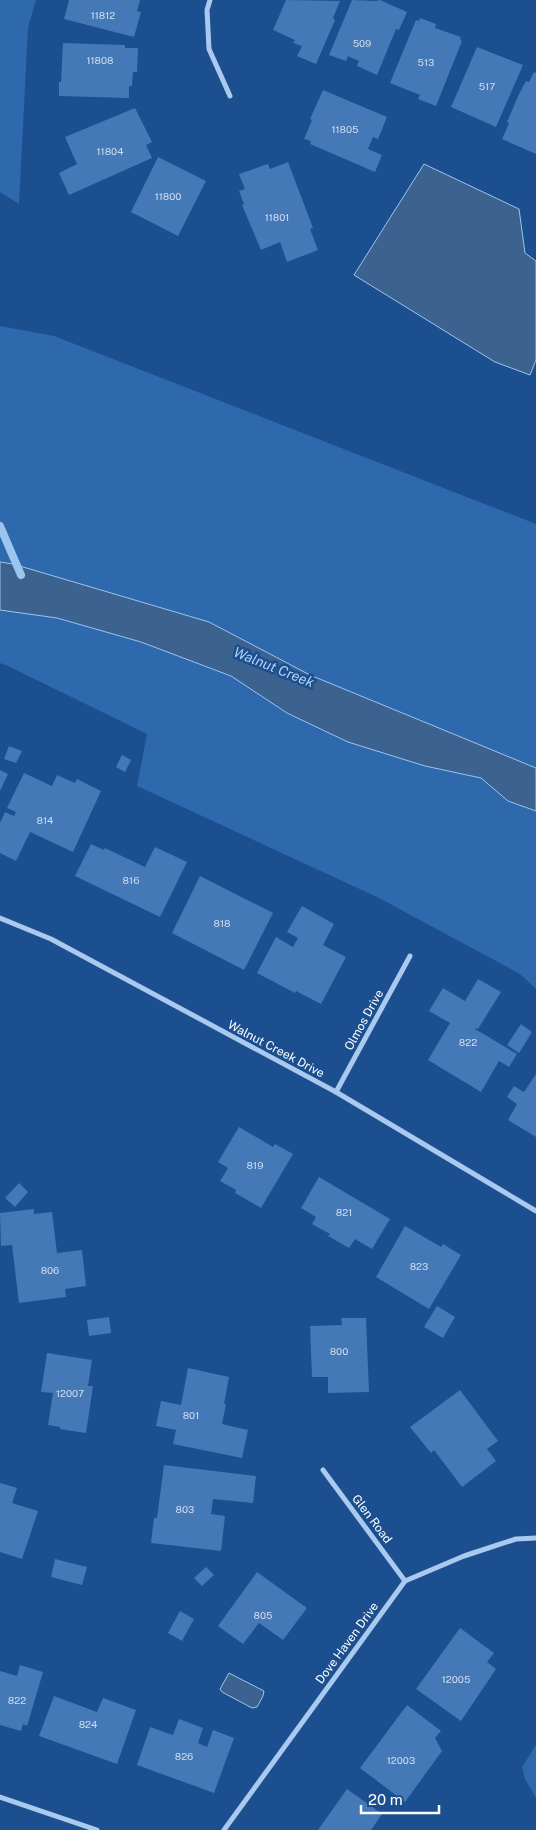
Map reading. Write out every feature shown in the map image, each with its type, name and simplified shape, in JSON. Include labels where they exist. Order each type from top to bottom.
[{"type":"street","points":[[210,0],[207,10],[209,48],[230,96]]},
{"type":"street","name":"Walnut Creek Drive","points":[[0,918],[51,939],[336,1092],[536,1211]]},
{"type":"street","name":"Olmos Drive","points":[[336,1092],[410,956]]},
{"type":"street","name":"Glen Road","points":[[322,1470],[406,1580]]},
{"type":"street","points":[[406,1580],[464,1556],[516,1539],[536,1538]]},
{"type":"street","name":"Dove Haven Drive","points":[[224,1830],[406,1580]]},
{"type":"street","points":[[0,1797],[96,1830]]},
{"type":"shaded area","points":[[0,0],[36,0],[28,28],[19,204],[0,192]]},
{"type":"shaded area","points":[[0,326],[54,336],[536,524],[536,989],[520,974],[379,898],[137,786],[147,734],[0,663]]},
{"type":"shaded area","points":[[536,1745],[536,1798],[525,1779],[522,1767]]},
{"type":"water","points":[[424,164],[519,209],[525,253],[536,261],[536,360],[530,375],[495,362],[354,275]]},
{"type":"water","name":"Walnut Creek","points":[[0,562],[13,564],[209,622],[310,675],[536,768],[536,811],[508,801],[481,778],[425,766],[348,742],[287,713],[231,676],[141,642],[57,618],[0,610]]},
{"type":"water","points":[[229,1673],[264,1691],[257,1707],[252,1708],[222,1692],[220,1689]]},
{"type":"building","points":[[69,0],[140,0],[137,11],[141,12],[134,37],[64,19]]},
{"type":"building","points":[[286,0],[340,1],[333,18],[335,20],[316,64],[297,56],[302,46],[293,43],[295,40],[273,30]]},
{"type":"building","points":[[352,0],[380,0],[407,12],[399,30],[396,29],[377,75],[357,66],[359,61],[348,56],[346,61],[329,55]]},
{"type":"building","points":[[420,18],[436,24],[435,28],[461,37],[460,40],[462,41],[436,106],[418,99],[420,95],[390,83],[416,20],[419,21]]},
{"type":"building","points":[[63,43],[125,45],[125,48],[138,48],[137,72],[133,72],[132,86],[129,86],[129,98],[59,96]]},
{"type":"building","points":[[477,47],[523,65],[496,127],[451,107]]},
{"type":"building","points":[[534,72],[536,73],[536,154],[502,139],[519,94],[526,81],[529,82]]},
{"type":"building","points":[[323,90],[387,117],[378,139],[373,137],[368,149],[382,155],[375,172],[310,144],[311,141],[304,139],[312,120],[310,119]]},
{"type":"building","points":[[135,108],[152,142],[146,145],[152,158],[69,195],[59,173],[77,164],[65,137]]},
{"type":"building","points":[[158,157],[206,181],[178,236],[131,212]]},
{"type":"building","points":[[288,162],[313,228],[310,229],[318,250],[287,262],[280,242],[261,250],[242,205],[244,204],[239,191],[245,189],[239,174],[268,164],[270,169]]},
{"type":"building","points":[[9,746],[22,751],[16,763],[4,759]]},
{"type":"building","points":[[122,755],[131,760],[125,772],[116,767]]},
{"type":"building","points":[[0,770],[8,774],[0,791]]},
{"type":"building","points":[[24,773],[52,786],[57,775],[75,783],[77,779],[101,791],[73,852],[30,832],[16,861],[0,853],[0,823],[5,812],[14,816],[16,812],[7,808]]},
{"type":"building","points":[[91,844],[104,850],[105,848],[145,867],[155,847],[187,862],[160,917],[75,876]]},
{"type":"building","points":[[200,876],[273,913],[244,970],[172,933]]},
{"type":"building","points":[[302,906],[334,924],[323,945],[346,957],[321,1004],[257,973],[276,937],[293,947],[298,938],[287,932]]},
{"type":"building","points":[[478,979],[501,992],[478,1029],[475,1029],[517,1054],[509,1067],[499,1061],[481,1092],[428,1060],[450,1023],[429,1011],[443,988],[465,1001]]},
{"type":"building","points":[[521,1024],[532,1032],[519,1053],[507,1045]]},
{"type":"building","points":[[536,1074],[536,1137],[508,1120],[517,1104],[507,1097],[514,1086],[524,1092]]},
{"type":"building","points":[[239,1127],[273,1147],[275,1144],[293,1154],[261,1208],[235,1193],[236,1190],[220,1181],[228,1168],[218,1162]]},
{"type":"building","points":[[319,1177],[390,1219],[372,1249],[355,1239],[349,1248],[312,1224],[316,1217],[301,1208]]},
{"type":"building","points":[[19,1183],[28,1192],[15,1207],[5,1198]]},
{"type":"building","points":[[34,1209],[34,1214],[52,1212],[57,1253],[82,1250],[86,1286],[65,1289],[66,1297],[19,1303],[12,1245],[1,1246],[0,1213]]},
{"type":"building","points":[[405,1226],[441,1247],[443,1244],[461,1255],[429,1309],[376,1277]]},
{"type":"building","points":[[437,1306],[455,1317],[443,1338],[424,1327]]},
{"type":"building","points":[[109,1317],[111,1333],[89,1336],[87,1320]]},
{"type":"building","points":[[341,1318],[366,1318],[369,1392],[328,1393],[328,1377],[312,1377],[310,1326],[342,1325]]},
{"type":"building","points":[[47,1353],[92,1360],[88,1386],[93,1386],[86,1433],[48,1425],[53,1393],[41,1392]]},
{"type":"building","points":[[188,1368],[229,1377],[222,1424],[248,1430],[242,1458],[173,1444],[176,1430],[156,1426],[161,1401],[181,1405]]},
{"type":"building","points":[[460,1390],[498,1441],[487,1449],[496,1461],[462,1487],[434,1450],[431,1453],[410,1427]]},
{"type":"building","points":[[164,1465],[256,1476],[253,1503],[213,1499],[211,1514],[225,1516],[221,1551],[151,1543],[154,1518],[157,1518]]},
{"type":"building","points":[[0,1483],[17,1488],[12,1503],[38,1511],[22,1559],[0,1552]]},
{"type":"building","points":[[55,1559],[87,1567],[82,1585],[51,1577]]},
{"type":"building","points":[[206,1567],[214,1575],[202,1586],[194,1578]]},
{"type":"building","points":[[257,1572],[307,1608],[283,1640],[259,1623],[243,1644],[218,1626]]},
{"type":"building","points":[[180,1611],[194,1619],[182,1641],[168,1633]]},
{"type":"building","points":[[460,1628],[494,1653],[487,1662],[496,1669],[461,1721],[416,1689]]},
{"type":"building","points":[[20,1665],[43,1672],[27,1726],[23,1724],[21,1731],[0,1725],[0,1671],[17,1676]]},
{"type":"building","points":[[54,1696],[97,1712],[103,1698],[136,1710],[117,1764],[39,1736]]},
{"type":"building","points":[[407,1705],[441,1731],[435,1738],[442,1751],[405,1802],[360,1768]]},
{"type":"building","points":[[179,1719],[203,1728],[198,1743],[207,1747],[213,1730],[234,1738],[214,1793],[137,1765],[150,1727],[173,1735]]},
{"type":"building","points":[[347,1789],[382,1814],[371,1830],[318,1830]]},
{"type":"waterway","points":[[0,526],[21,575]]}]
